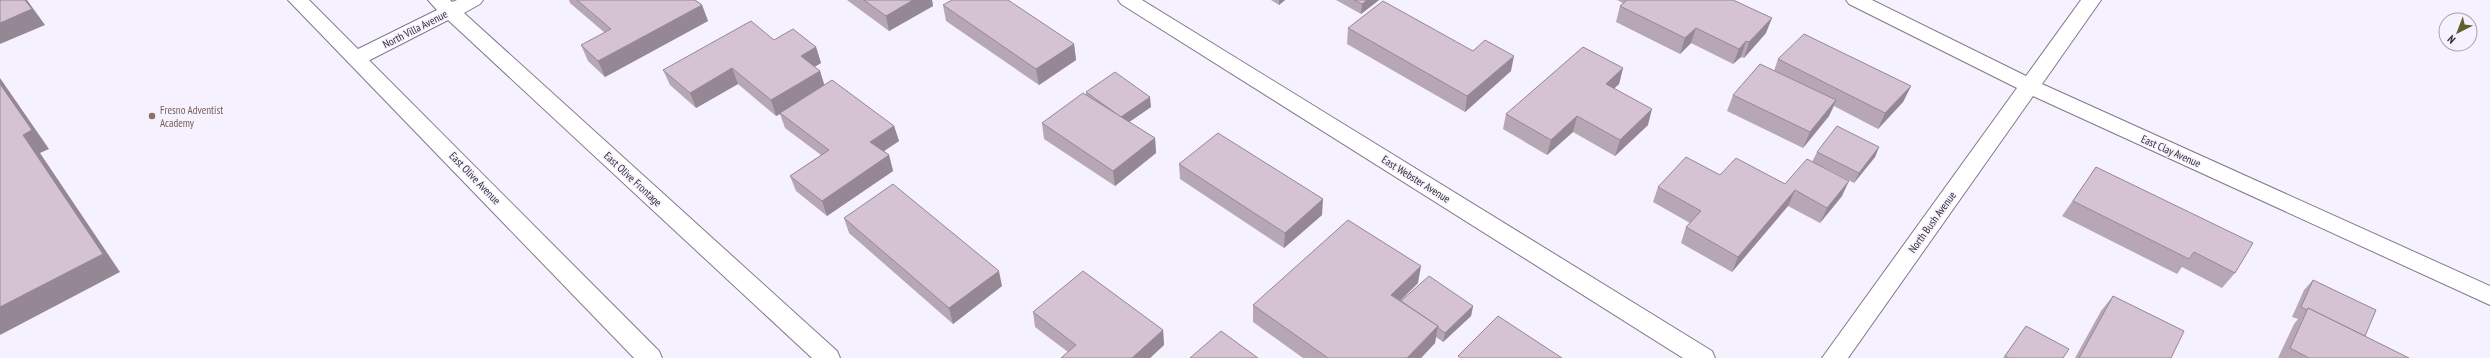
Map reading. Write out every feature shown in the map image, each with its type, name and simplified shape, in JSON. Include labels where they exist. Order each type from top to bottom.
[{"type":"street","name":"East Olive Avenue","points":[[298,0],[357,58],[650,358]]},
{"type":"street","name":"North Villa Avenue","points":[[357,58],[444,6],[473,0]]},
{"type":"street","name":"East Webster Avenue","points":[[1128,0],[1703,358]]},
{"type":"street","name":"East Clay Avenue","points":[[1856,0],[2029,86],[2490,296]]},
{"type":"street","name":"North Bush Avenue","points":[[1834,358],[2091,0]]},
{"type":"street","name":"East Olive Frontage","points":[[444,6],[828,358]]},
{"type":"building","points":[[0,0],[25,0],[32,9],[0,23]]},
{"type":"building","points":[[577,0],[695,0],[702,5],[598,61],[581,45],[611,29]]},
{"type":"building","points":[[864,0],[913,0],[886,16]]},
{"type":"building","points":[[952,0],[1008,0],[1074,44],[1036,69],[943,5]]},
{"type":"building","points":[[1354,0],[1367,0],[1362,4]]},
{"type":"building","points":[[1627,0],[1733,0],[1772,18],[1749,42],[1746,41],[1739,49],[1696,28],[1685,38],[1620,6]]},
{"type":"building","points":[[1383,1],[1473,51],[1485,40],[1514,56],[1467,96],[1348,28]]},
{"type":"building","points":[[751,21],[774,40],[793,29],[816,47],[801,56],[820,71],[771,100],[732,68],[690,93],[663,70]]},
{"type":"building","points":[[1804,34],[1911,86],[1885,113],[1778,59]]},
{"type":"building","points":[[1583,47],[1623,68],[1606,84],[1652,109],[1620,140],[1577,116],[1551,140],[1506,114]]},
{"type":"building","points":[[1760,64],[1836,100],[1810,132],[1733,95]]},
{"type":"building","points":[[1115,72],[1150,97],[1121,117],[1086,92]]},
{"type":"building","points":[[832,80],[894,126],[870,142],[889,155],[822,201],[790,176],[829,150],[780,113]]},
{"type":"building","points":[[0,84],[32,130],[23,135],[103,254],[0,307]]},
{"type":"building","points":[[1083,93],[1155,138],[1113,171],[1042,123]]},
{"type":"building","points":[[1837,126],[1879,147],[1859,173],[1817,152]]},
{"type":"building","points":[[1218,133],[1323,199],[1285,233],[1179,164]]},
{"type":"building","points":[[1686,157],[1720,175],[1736,158],[1785,184],[1807,159],[1849,181],[1827,208],[1795,190],[1738,257],[1686,227],[1701,211],[1658,187]]},
{"type":"building","points":[[2096,167],[2253,243],[2235,273],[2194,252],[2189,259],[2073,201]]},
{"type":"building","points":[[893,184],[999,271],[949,308],[844,218]]},
{"type":"building","points":[[1348,220],[1421,266],[1391,295],[1438,326],[1407,358],[1328,358],[1253,305]]},
{"type":"building","points":[[1083,271],[1163,330],[1132,358],[1061,358],[1076,345],[1033,312]]},
{"type":"building","points":[[1429,276],[1473,306],[1445,333],[1438,328],[1438,326],[1401,301]]},
{"type":"building","points":[[2313,280],[2376,310],[2365,336],[2308,308],[2307,310],[2301,307]]},
{"type":"building","points":[[2113,296],[2184,331],[2171,358],[2079,358]]},
{"type":"building","points":[[2308,308],[2409,358],[2309,358],[2290,348]]},
{"type":"building","points":[[1498,316],[1562,358],[1461,358],[1458,356]]},
{"type":"building","points":[[2026,326],[2069,349],[2063,358],[2009,358],[2005,356]]},
{"type":"building","points":[[1221,331],[1258,358],[1190,358]]},
{"type":"place","name":"Fresno Adventist Academy","points":[[152,116]]}]
